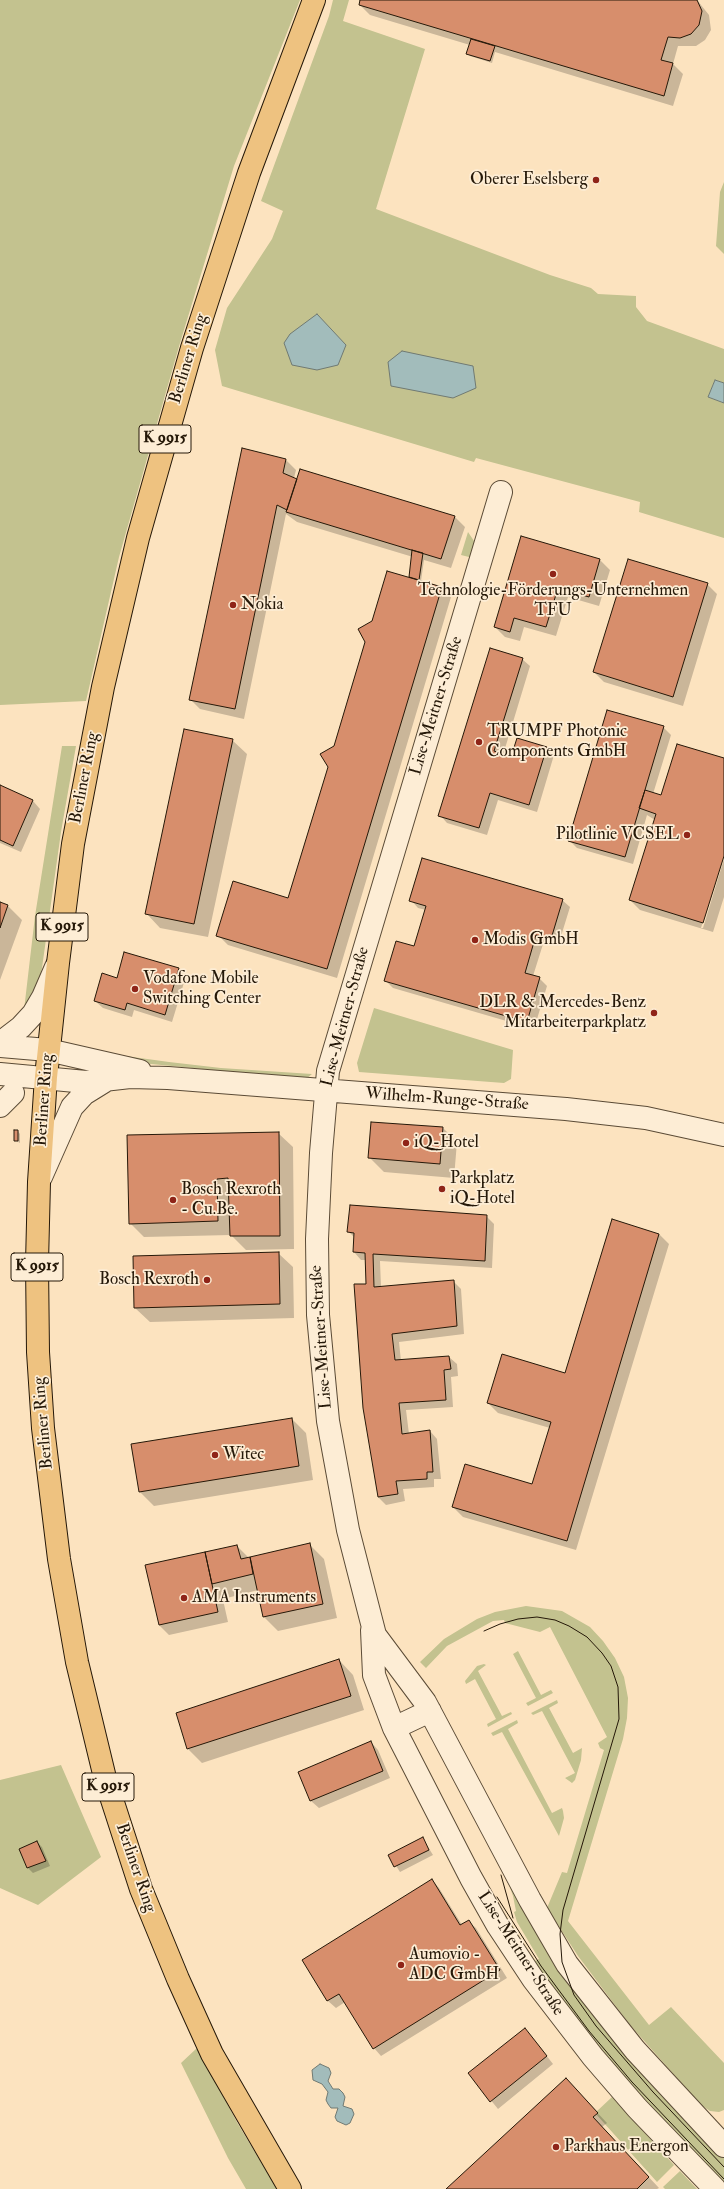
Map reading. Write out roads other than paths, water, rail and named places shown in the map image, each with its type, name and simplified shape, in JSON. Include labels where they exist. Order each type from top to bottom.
[{"type":"main road","name":"Berliner Ring","points":[[290,2189],[212,2054],[178,1979],[141,1889],[105,1778],[77,1662],[59,1559],[44,1435],[37,1301],[39,1182],[48,1050],[73,844],[86,767],[119,615],[138,538],[218,260],[314,0]]},
{"type":"street","name":"Lise-Meitner-Straße","points":[[501,492],[331,1061],[326,1090],[317,1239],[318,1315],[322,1373],[340,1495],[372,1627],[374,1675],[394,1728],[478,1892],[533,1979],[605,2072],[714,2189]]},
{"type":"street","points":[[0,1043],[21,1027],[33,1014],[43,997],[58,962]]},
{"type":"street","name":"Wilhelm-Runge-Straße","points":[[0,1046],[48,1050],[168,1078]]},
{"type":"street","name":"Wilhelm-Runge-Straße","points":[[0,1074],[46,1077],[86,1082],[130,1077],[168,1078],[606,1112],[665,1121],[724,1135]]},
{"type":"street","name":"Wilhelm-Runge-Straße","points":[[39,1182],[72,1106],[89,1090],[109,1079]]},
{"type":"street","name":"Lise-Meitner-Straße","points":[[372,1627],[383,1648],[410,1680],[430,1711],[533,1907],[567,1964],[594,2000],[645,2062],[724,2146]]},
{"type":"street","points":[[394,1728],[430,1711]]},
{"type":"water","points":[[317,314],[346,345],[338,365],[317,370],[292,365],[284,343],[290,334]]},
{"type":"water","points":[[402,351],[473,366],[476,388],[453,398],[391,386],[388,362]]},
{"type":"water","points":[[715,380],[724,383],[724,403],[708,397]]},
{"type":"water","points":[[320,2064],[329,2068],[331,2073],[328,2081],[333,2089],[339,2089],[343,2093],[345,2097],[343,2106],[352,2109],[354,2114],[350,2123],[346,2125],[337,2121],[335,2117],[338,2108],[331,2108],[328,2104],[326,2100],[328,2092],[322,2084],[313,2080],[312,2070]]},
{"type":"tram line","points":[[484,1631],[500,1624],[518,1619],[537,1617],[555,1620],[569,1626],[587,1637],[602,1653],[611,1666],[618,1687],[619,1719],[563,1910],[560,1934],[562,1962],[574,1995],[596,2026],[653,2092],[724,2167]]},
{"type":"tram line","points":[[501,1875],[513,1918]]},
{"type":"tram line","points":[[497,1897],[541,1966],[589,2031],[632,2082],[724,2179]]},
{"type":"place","name":"Oberer Eselsberg","points":[[596,180]]},
{"type":"place","name":"Technologie-Förderungs-Unternehmen TFU","points":[[553,574]]},
{"type":"place","name":"Nokia","points":[[233,605]]},
{"type":"place","name":"TRUMPF Photonic Components GmbH","points":[[479,742]]},
{"type":"place","name":"Pilotlinie VCSEL","points":[[687,835]]},
{"type":"place","name":"Modis GmbH","points":[[475,940]]},
{"type":"place","name":"Vodafone Mobile Switching Center","points":[[135,989]]},
{"type":"place","name":"DLR & Mercedes-Benz Mitarbeiterparkplatz","points":[[654,1013]]},
{"type":"place","name":"iQ-Hotel","points":[[406,1143]]},
{"type":"place","name":"Parkplatz iQ-Hotel","points":[[442,1189]]},
{"type":"place","name":"Bosch Rexroth - Cu.Be.","points":[[173,1200]]},
{"type":"place","name":"Bosch Rexroth","points":[[207,1280]]},
{"type":"place","name":"Witec","points":[[215,1455]]},
{"type":"place","name":"AMA Instruments","points":[[184,1598]]},
{"type":"place","name":"Aumovio - ADC GmbH","points":[[401,1965]]},
{"type":"place","name":"Parkhaus Energon","points":[[556,2147]]}]
